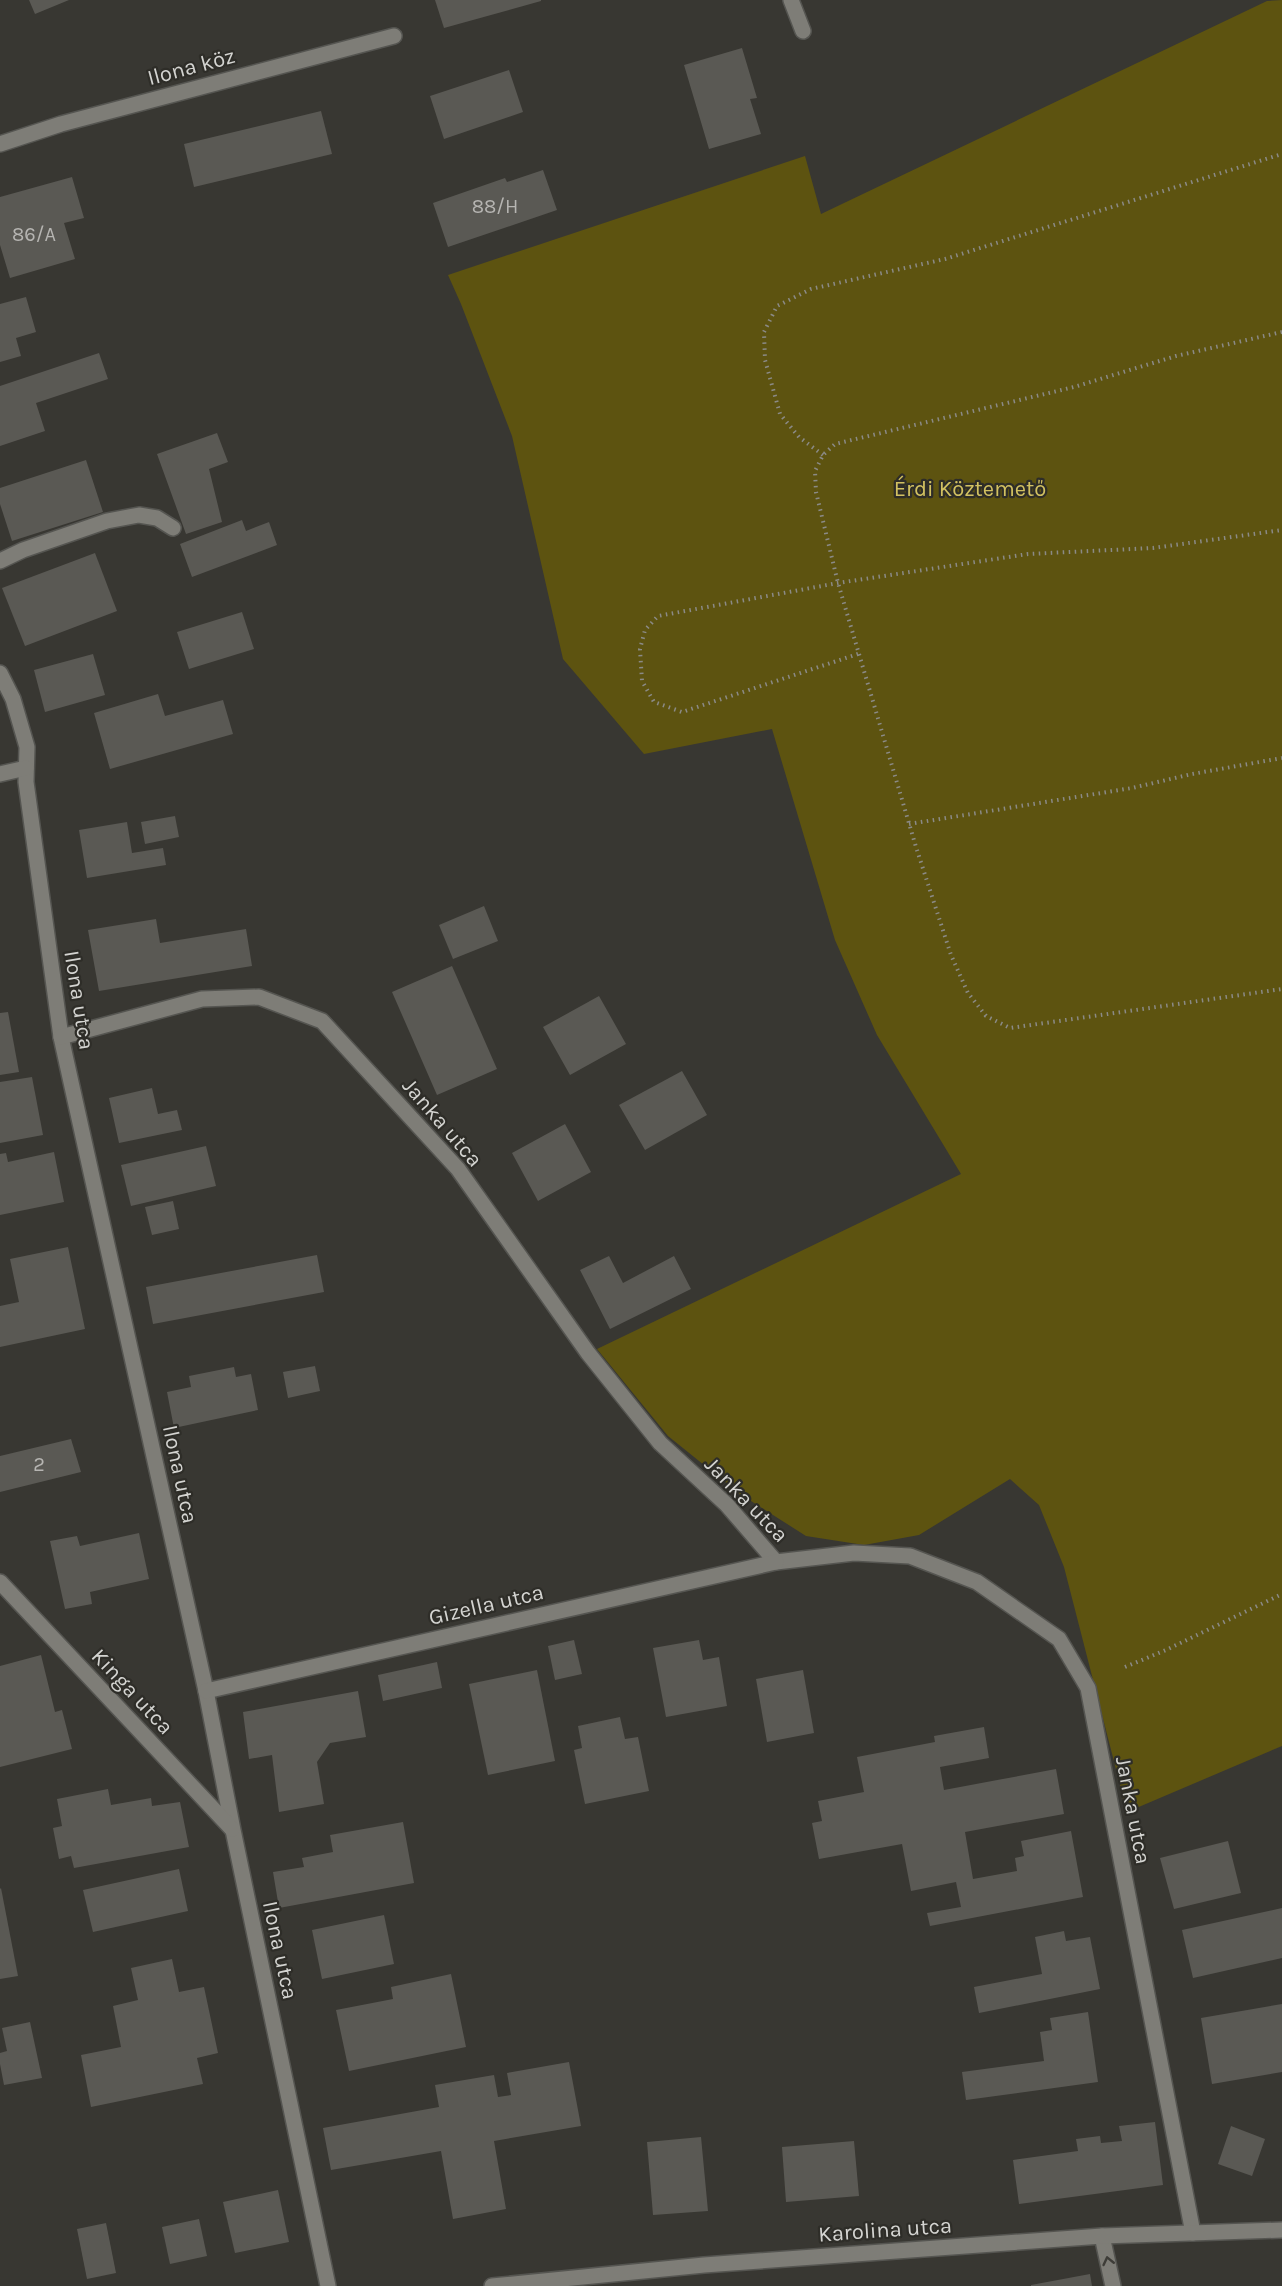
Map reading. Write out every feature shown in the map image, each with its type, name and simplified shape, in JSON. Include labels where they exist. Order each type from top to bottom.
[{"type":"street","points":[[791,0],[803,31]]},
{"type":"street","name":"Ilona köz","points":[[0,144],[61,124],[394,36]]},
{"type":"street","points":[[0,561],[23,550],[118,519],[139,515],[157,518],[173,528]]},
{"type":"street","name":"Ilona utca","points":[[0,673],[13,699],[27,747],[26,782],[61,1037],[206,1691],[328,2286]]},
{"type":"street","points":[[0,774],[26,768]]},
{"type":"street","name":"Janka utca","points":[[61,1037],[202,999],[259,997],[322,1021],[459,1169],[588,1353],[660,1443],[727,1505],[776,1562],[854,1553],[910,1556],[977,1582],[1059,1639],[1088,1688],[1193,2233]]},
{"type":"street","name":"Gizella utca","points":[[206,1691],[776,1562]]},
{"type":"street","name":"Kinga utca","points":[[0,1582],[233,1830]]},
{"type":"street","name":"Karolina utca","points":[[492,2286],[704,2265],[1102,2236],[1282,2230]]},
{"type":"street","points":[[1102,2236],[1113,2286]]},
{"type":"path","points":[[823,455],[799,437],[780,414],[765,360],[764,332],[777,306],[811,289],[945,259],[1282,154]]},
{"type":"path","points":[[1282,332],[1176,356],[1074,387],[835,444],[823,455],[815,471],[816,492],[838,583],[909,824],[951,955],[968,993],[987,1016],[1010,1028],[1282,989]]},
{"type":"path","points":[[859,654],[682,712],[654,702],[642,681],[640,649],[645,630],[658,616],[838,583],[1028,554],[1153,548],[1282,530]]},
{"type":"path","points":[[909,824],[1132,788],[1192,774],[1282,758]]},
{"type":"path","points":[[1125,1667],[1166,1650],[1282,1594]]},
{"type":"green space","name":"Érdi Köztemető","points":[[1282,0],[1282,1746],[1127,1812],[1064,1567],[1039,1505],[1010,1479],[919,1535],[864,1545],[806,1536],[740,1494],[668,1436],[597,1349],[961,1174],[877,1035],[835,940],[772,729],[644,754],[563,659],[512,436],[448,275],[805,156],[821,214],[1267,1]]},
{"type":"building","points":[[29,0],[69,0],[35,14]]},
{"type":"building","points":[[435,0],[541,0],[541,1],[444,28]]},
{"type":"building","points":[[742,48],[757,98],[750,99],[761,134],[709,149],[684,65]]},
{"type":"building","points":[[509,70],[523,112],[444,139],[430,96]]},
{"type":"building","points":[[321,111],[332,154],[194,187],[184,144]]},
{"type":"building","points":[[543,170],[557,210],[448,247],[433,203],[505,178],[507,182]]},
{"type":"building","points":[[72,177],[84,218],[64,223],[75,259],[10,278],[0,245],[0,197]]},
{"type":"building","points":[[26,297],[36,332],[16,338],[21,356],[0,362],[0,304]]},
{"type":"building","points":[[99,353],[108,379],[36,403],[45,431],[0,446],[0,386]]},
{"type":"building","points":[[217,433],[228,462],[209,469],[222,522],[186,534],[157,454]]},
{"type":"building","points":[[86,460],[103,512],[12,541],[0,504],[0,488]]},
{"type":"building","points":[[242,520],[246,531],[269,522],[277,545],[192,577],[180,544]]},
{"type":"building","points":[[95,553],[117,611],[25,646],[2,588]]},
{"type":"building","points":[[242,612],[254,649],[189,669],[177,632]]},
{"type":"building","points":[[93,654],[105,695],[45,712],[34,670]]},
{"type":"building","points":[[158,694],[165,716],[223,700],[233,734],[110,769],[94,713]]},
{"type":"building","points":[[175,816],[179,837],[145,844],[141,822]]},
{"type":"building","points":[[127,822],[132,853],[163,848],[166,865],[87,878],[79,830]]},
{"type":"building","points":[[484,906],[498,941],[453,959],[439,925]]},
{"type":"building","points":[[156,919],[160,943],[246,929],[252,966],[99,991],[88,930]]},
{"type":"building","points":[[452,966],[497,1069],[437,1095],[392,992]]},
{"type":"building","points":[[599,996],[626,1044],[570,1075],[543,1027]]},
{"type":"building","points":[[8,1012],[19,1072],[0,1075],[0,1013]]},
{"type":"building","points":[[682,1071],[707,1115],[645,1150],[619,1105]]},
{"type":"building","points":[[32,1077],[43,1135],[0,1143],[0,1082]]},
{"type":"building","points":[[152,1088],[158,1114],[177,1110],[182,1130],[119,1143],[109,1098]]},
{"type":"building","points":[[565,1124],[591,1172],[538,1201],[512,1153]]},
{"type":"building","points":[[206,1146],[216,1186],[131,1206],[121,1165]]},
{"type":"building","points":[[54,1152],[64,1202],[0,1215],[0,1154],[6,1153],[8,1162]]},
{"type":"building","points":[[173,1201],[179,1229],[152,1235],[145,1207]]},
{"type":"building","points":[[68,1247],[85,1329],[0,1347],[0,1306],[19,1302],[10,1259]]},
{"type":"building","points":[[317,1255],[324,1292],[153,1324],[146,1287]]},
{"type":"building","points":[[609,1256],[623,1283],[674,1256],[691,1289],[610,1329],[580,1270]]},
{"type":"building","points":[[315,1366],[320,1391],[288,1398],[283,1372]]},
{"type":"building","points":[[234,1367],[236,1377],[251,1374],[258,1410],[174,1428],[167,1392],[191,1387],[189,1376]]},
{"type":"building","points":[[71,1439],[81,1472],[0,1492],[0,1456]]},
{"type":"building","points":[[139,1533],[149,1579],[90,1592],[92,1604],[65,1609],[50,1541],[77,1536],[80,1546]]},
{"type":"building","points":[[574,1640],[582,1674],[555,1680],[548,1646]]},
{"type":"building","points":[[699,1640],[703,1660],[719,1657],[727,1706],[666,1717],[653,1648]]},
{"type":"building","points":[[41,1655],[55,1712],[62,1710],[72,1749],[0,1767],[0,1666]]},
{"type":"building","points":[[437,1662],[442,1688],[383,1701],[378,1675]]},
{"type":"building","points":[[537,1670],[555,1761],[488,1775],[469,1684]]},
{"type":"building","points":[[803,1670],[814,1733],[767,1742],[756,1679]]},
{"type":"building","points":[[358,1691],[366,1737],[330,1743],[317,1762],[324,1804],[279,1812],[272,1755],[249,1759],[243,1712]]},
{"type":"building","points":[[620,1717],[625,1739],[638,1737],[649,1791],[585,1804],[574,1750],[582,1748],[578,1726]]},
{"type":"building","points":[[984,1727],[989,1758],[940,1767],[944,1790],[1056,1769],[1064,1814],[965,1832],[973,1879],[1017,1871],[1015,1858],[1024,1856],[1021,1841],[1071,1831],[1083,1897],[930,1926],[927,1913],[961,1907],[956,1882],[911,1891],[902,1844],[819,1859],[812,1823],[822,1821],[818,1801],[864,1792],[857,1757],[935,1742],[934,1736]]},
{"type":"building","points":[[108,1789],[111,1805],[151,1798],[152,1806],[180,1802],[189,1847],[74,1868],[71,1856],[59,1859],[53,1828],[62,1826],[57,1799]]},
{"type":"building","points":[[403,1822],[414,1883],[279,1908],[273,1872],[304,1867],[302,1858],[333,1852],[330,1835]]},
{"type":"building","points":[[1228,1841],[1241,1893],[1174,1909],[1160,1858]]},
{"type":"building","points":[[179,1869],[188,1911],[93,1932],[83,1890]]},
{"type":"building","points":[[0,1889],[18,1976],[0,1979]]},
{"type":"building","points":[[1282,1908],[1282,1958],[1193,1978],[1182,1930]]},
{"type":"building","points":[[384,1915],[394,1964],[322,1979],[312,1930]]},
{"type":"building","points":[[1064,1931],[1066,1941],[1090,1937],[1100,1989],[979,2013],[974,1987],[1042,1974],[1035,1937]]},
{"type":"building","points":[[172,1959],[179,1992],[204,1987],[218,2053],[197,2058],[203,2084],[91,2107],[81,2055],[121,2047],[113,2006],[138,2000],[131,1968]]},
{"type":"building","points":[[451,1974],[466,2047],[349,2071],[336,2010],[393,1999],[391,1987]]},
{"type":"building","points":[[1282,2004],[1282,2072],[1212,2084],[1201,2018]]},
{"type":"building","points":[[1088,2012],[1098,2082],[966,2100],[962,2072],[1044,2061],[1040,2032],[1052,2030],[1050,2018]]},
{"type":"building","points":[[30,2022],[42,2078],[4,2085],[0,2053],[7,2051],[2,2028]]},
{"type":"building","points":[[569,2062],[581,2126],[494,2141],[506,2209],[453,2219],[441,2151],[331,2170],[323,2128],[439,2107],[435,2085],[494,2075],[498,2097],[511,2095],[507,2073]]},
{"type":"building","points":[[1155,2122],[1163,2185],[1019,2204],[1013,2160],[1078,2151],[1076,2139],[1100,2136],[1101,2143],[1122,2141],[1119,2126]]},
{"type":"building","points":[[1231,2126],[1265,2139],[1252,2176],[1218,2164]]},
{"type":"building","points":[[701,2137],[708,2211],[653,2215],[647,2142]]},
{"type":"building","points":[[854,2141],[859,2196],[786,2202],[782,2147]]},
{"type":"building","points":[[278,2190],[289,2242],[235,2253],[223,2202]]},
{"type":"building","points":[[199,2219],[207,2256],[170,2264],[162,2227]]},
{"type":"building","points":[[106,2223],[116,2273],[87,2279],[77,2229]]},
{"type":"building","points":[[1090,2274],[1092,2286],[1031,2286],[1031,2285]]}]
